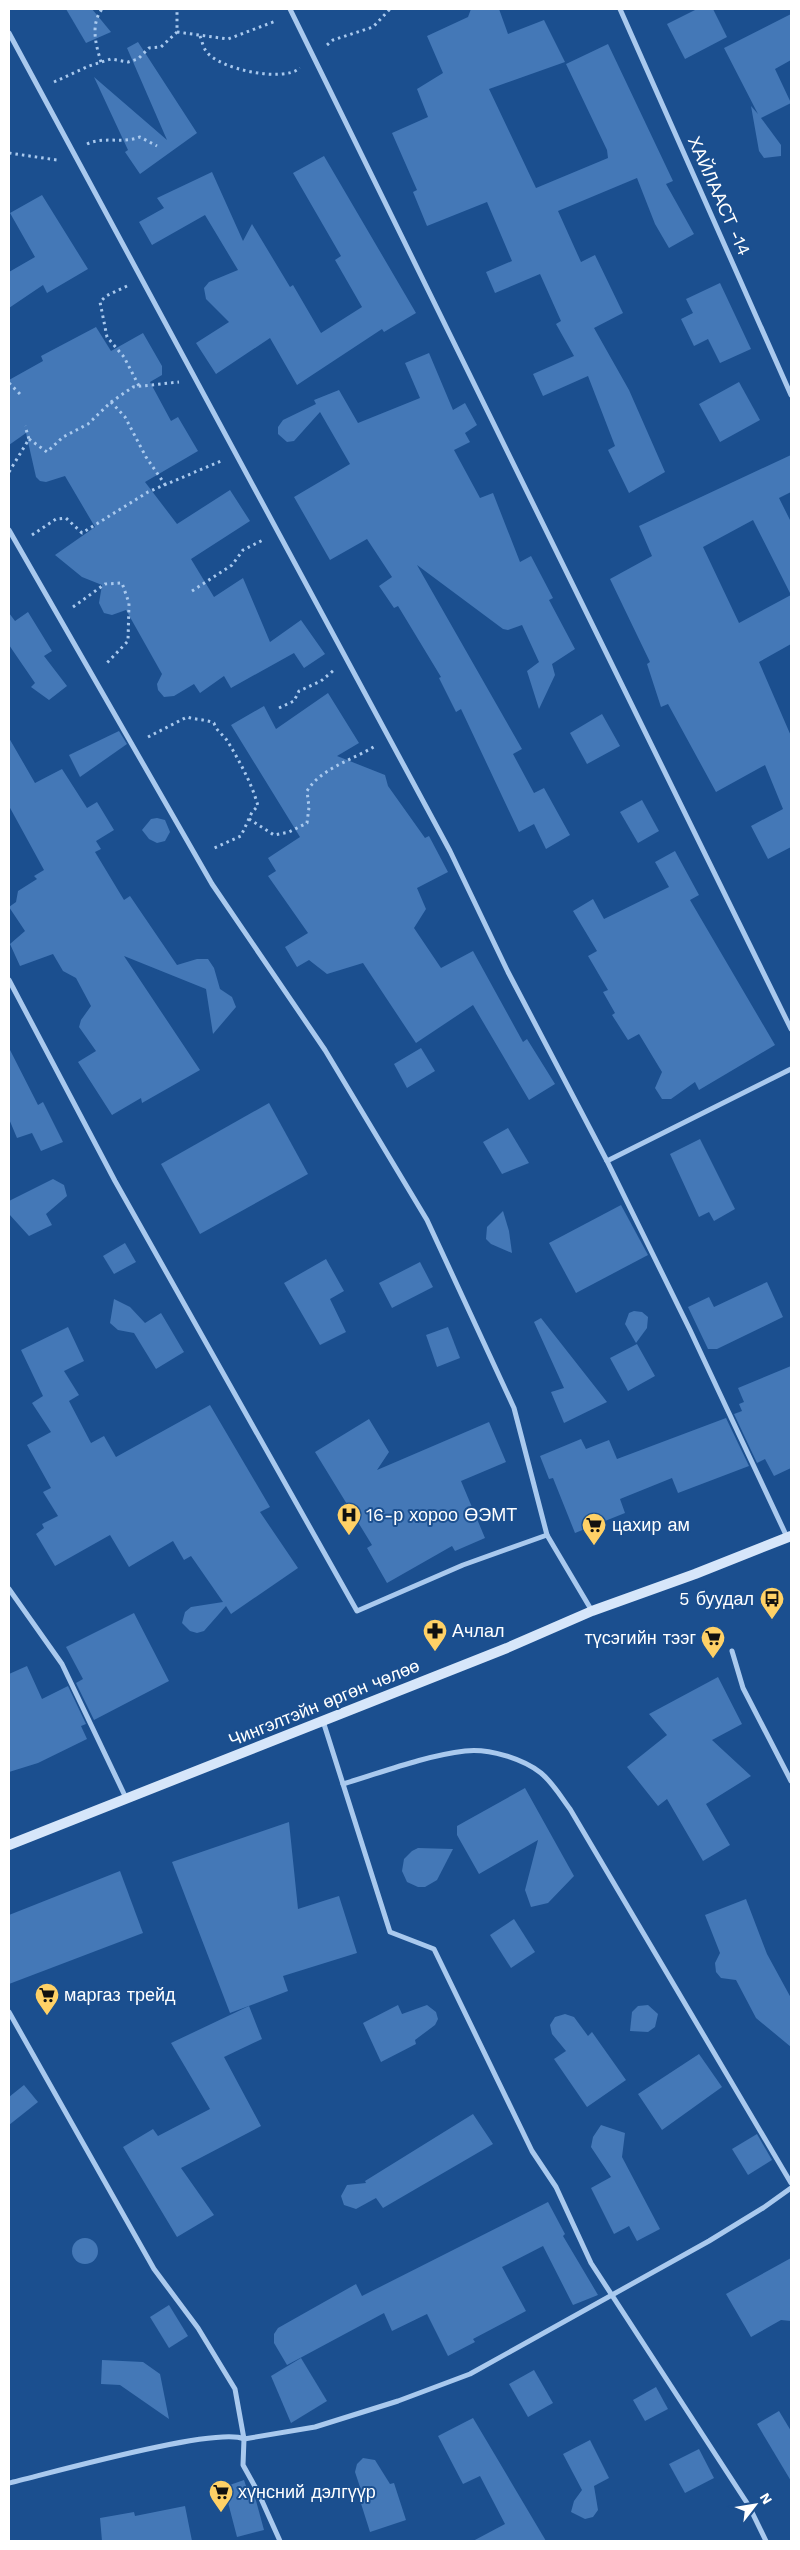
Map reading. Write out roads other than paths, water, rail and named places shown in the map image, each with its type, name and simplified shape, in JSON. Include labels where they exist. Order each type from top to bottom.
[{"type":"main road","name":"Чингэлтэйн өргөн чөлөө","points":[[9,1845],[507,1648],[592,1611],[695,1574],[789,1536]]},
{"type":"street","name":"ХАЙЛААСТ -14","points":[[620,9],[791,395]]},
{"type":"street","points":[[291,10],[791,1029]]},
{"type":"street","points":[[9,33],[236,458],[450,851],[508,972],[607,1161],[789,1536]]},
{"type":"street","points":[[9,530],[212,884],[325,1050],[427,1220],[514,1408],[547,1535],[592,1611]]},
{"type":"street","points":[[9,980],[120,1190],[357,1611],[463,1565],[547,1535]]},
{"type":"street","points":[[607,1161],[791,1069]]},
{"type":"street","points":[[9,1589],[62,1664],[126,1799]]},
{"type":"street","points":[[732,1651],[743,1688],[791,1781]]},
{"type":"street","points":[[323,1721],[390,1932],[434,1949],[532,2151],[556,2187],[591,2263],[614,2295],[748,2506],[766,2541]]},
{"type":"street","points":[[343,1784],[399,1767],[467,1751],[499,1754],[541,1773],[554,1786],[570,1809],[791,2183]]},
{"type":"street","points":[[9,2012],[154,2269],[198,2328],[235,2389],[244,2439],[243,2465],[258,2492],[280,2541]]},
{"type":"street","points":[[9,2483],[135,2451],[239,2436],[244,2439],[315,2427],[398,2401],[470,2374],[614,2295],[763,2208],[791,2188]]},
{"type":"place","name":"16-р хороо ӨЭМТ","points":[[349,1536]]},
{"type":"place","name":"цахир ам","points":[[594,1546]]},
{"type":"place","name":"5 буудал","points":[[772,1620]]},
{"type":"place","name":"Ачлал","points":[[435,1652]]},
{"type":"place","name":"түсэгийн тээг","points":[[713,1659]]},
{"type":"place","name":"маргаз трейд","points":[[47,2016]]},
{"type":"place","name":"хүнсний дэлгүүр","points":[[221,2513]]}]
